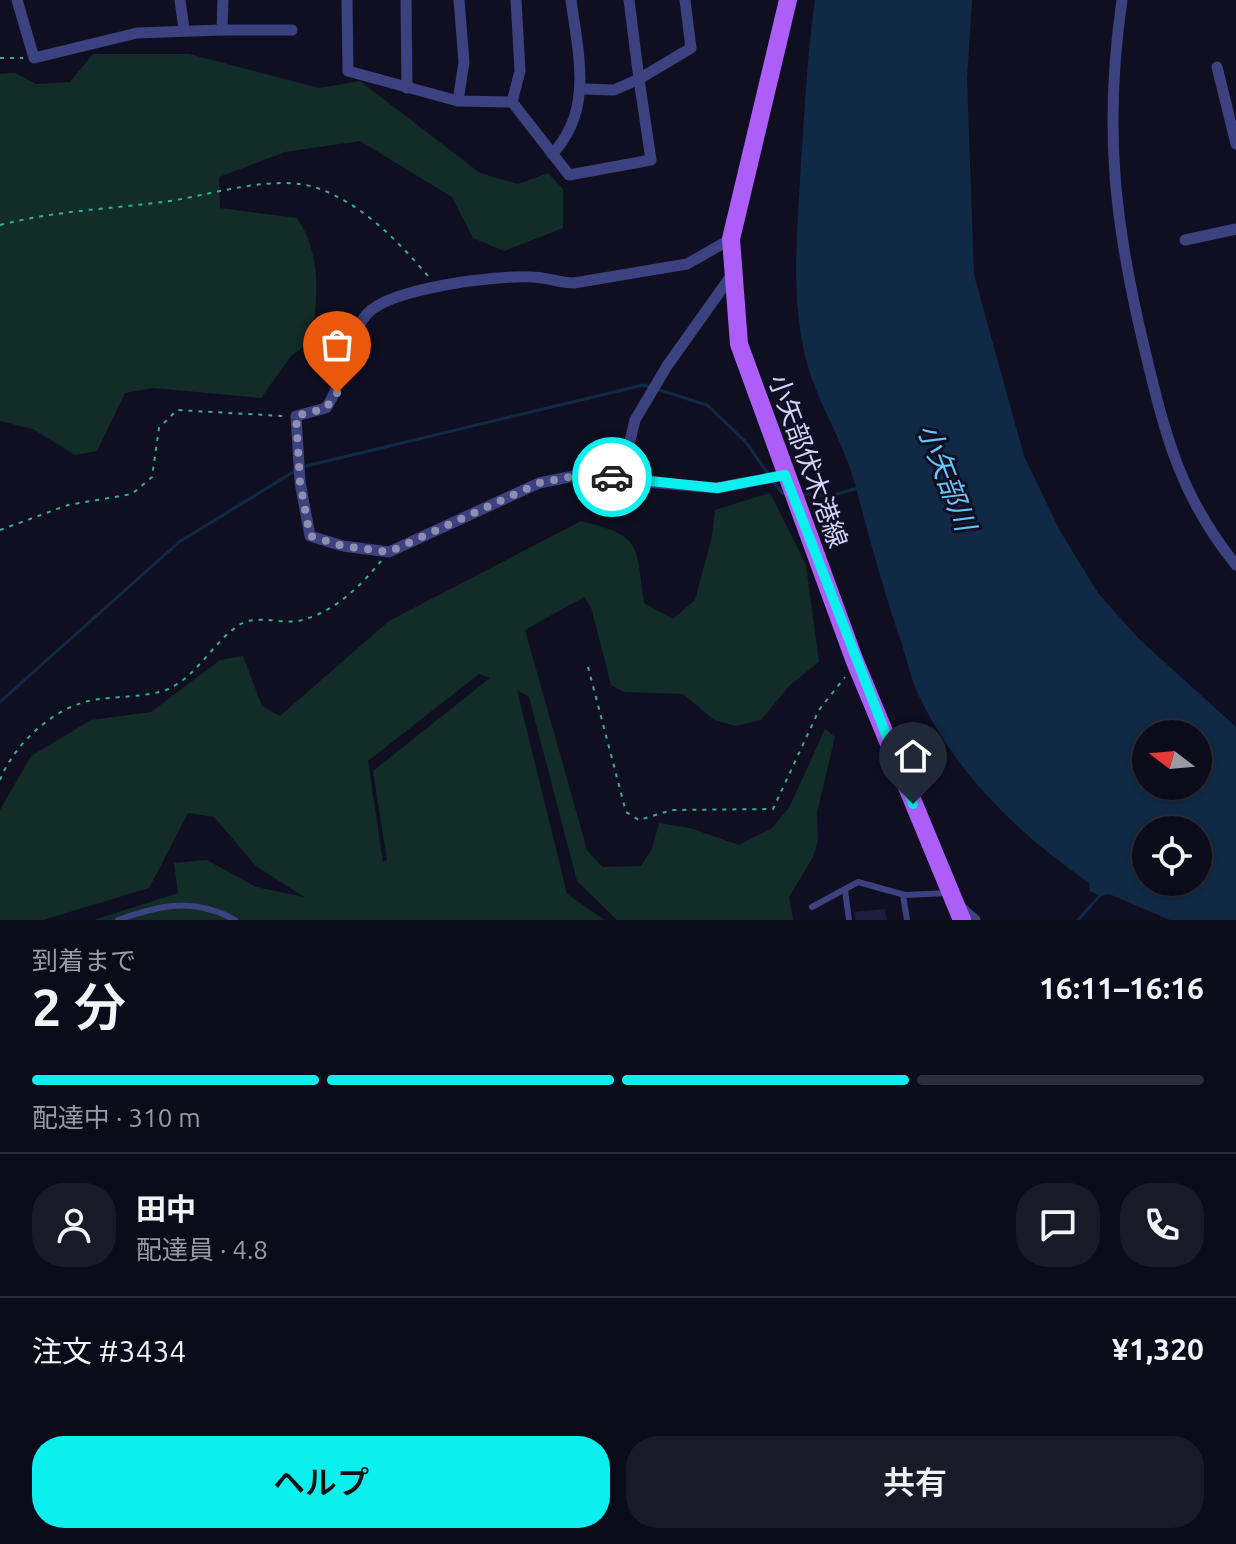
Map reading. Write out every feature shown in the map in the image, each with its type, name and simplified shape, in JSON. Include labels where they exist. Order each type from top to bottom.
[{"type":"main road","name":"小矢部伏木港線","points":[[788,0],[731,239],[731,276],[739,344],[856,664],[958,907]]},
{"type":"street","points":[[17,0],[34,58],[137,33],[184,29],[292,30]]},
{"type":"street","points":[[180,0],[184,29]]},
{"type":"street","points":[[222,30],[223,0]]},
{"type":"street","points":[[347,0],[348,71],[458,101],[512,102]]},
{"type":"street","points":[[406,0],[407,88]]},
{"type":"street","points":[[458,101],[464,62],[459,0]]},
{"type":"street","points":[[512,102],[520,71],[516,0]]},
{"type":"street","points":[[552,154],[566,139],[583,89],[571,0]]},
{"type":"street","points":[[512,102],[569,175],[651,160],[629,0]]},
{"type":"street","points":[[583,89],[614,90],[691,48],[685,0]]},
{"type":"street","points":[[1122,0],[1115,57],[1111,157],[1120,243],[1177,470],[1211,533],[1236,565]]},
{"type":"street","points":[[1217,67],[1236,144]]},
{"type":"street","points":[[1185,240],[1236,229]]},
{"type":"street","points":[[731,239],[687,264],[574,283],[555,283],[533,277],[436,286],[381,303],[366,315],[337,393],[326,408],[296,416],[300,482],[310,536],[343,546],[389,552],[539,483],[574,476],[717,488],[785,475]]},
{"type":"street","points":[[621,478],[635,420],[667,366],[731,276]]},
{"type":"street","points":[[958,907],[975,920]]},
{"type":"lane","points":[[812,907],[858,882],[958,907]]},
{"type":"lane","points":[[845,890],[849,920]]},
{"type":"lane","points":[[903,895],[907,920]]},
{"type":"lane","points":[[118,920],[184,903],[219,911],[235,920]]},
{"type":"path","points":[[0,58],[34,58]]},
{"type":"path","points":[[0,225],[36,216],[163,202],[292,181],[319,188],[355,205],[411,256],[436,286]]},
{"type":"path","points":[[0,530],[68,505],[132,494],[152,477],[159,428],[177,410],[296,416]]},
{"type":"path","points":[[0,780],[19,744],[70,709],[96,699],[168,689],[240,624],[266,619],[298,621],[327,610],[360,586],[389,552]]},
{"type":"path","points":[[588,667],[626,812],[639,820],[672,810],[773,809],[819,710],[856,664]]},
{"type":"green space","points":[[93,54],[189,54],[319,88],[360,81],[480,173],[518,184],[548,173],[563,189],[563,228],[504,251],[473,238],[452,197],[360,141],[285,152],[219,177],[220,208],[297,218],[305,232],[316,278],[311,341],[291,356],[261,398],[153,388],[125,393],[97,451],[75,455],[33,429],[0,421],[0,74],[15,73],[36,84],[70,82]]},
{"type":"green space","points":[[770,493],[806,565],[819,662],[790,685],[761,720],[736,726],[714,720],[683,694],[624,692],[611,685],[591,607],[584,597],[525,630],[587,850],[602,867],[641,866],[652,849],[659,823],[690,828],[739,845],[772,828],[789,808],[825,729],[835,737],[817,812],[818,841],[813,857],[789,897],[793,920],[617,920],[577,881],[529,697],[517,690],[567,894],[605,920],[94,920],[178,893],[174,863],[207,860],[256,887],[304,897],[256,866],[214,817],[188,813],[149,888],[43,920],[0,920],[0,810],[31,756],[91,720],[151,712],[220,660],[243,656],[262,706],[280,716],[389,621],[581,521],[626,538],[637,555],[644,603],[673,619],[695,600],[712,536],[715,510]],"holes":[[[479,674],[490,678],[373,771],[387,860],[383,862],[368,761]]]},
{"type":"water","name":"小矢部川","points":[[815,0],[972,0],[967,79],[974,275],[1024,456],[1060,531],[1098,593],[1139,639],[1236,727],[1236,920],[1170,920],[1109,894],[1100,896],[1090,891],[1089,883],[1038,844],[992,801],[953,753],[920,698],[882,582],[850,467],[815,388],[800,331],[796,283],[797,235],[806,81]]},
{"type":"building","points":[[885,909],[887,920],[855,920],[854,912]]},
{"type":"waterway","points":[[302,467],[643,385],[652,388]]},
{"type":"waterway","points":[[659,390],[707,405],[745,441],[769,475]]},
{"type":"waterway","points":[[0,702],[179,542],[295,471]]},
{"type":"waterway","points":[[773,481],[782,493],[787,494]]},
{"type":"waterway","points":[[803,494],[830,496],[858,488]]},
{"type":"waterway","points":[[1078,920],[1102,893]]},
{"type":"way so far","points":[[337,393],[326,408],[296,416],[294,427],[300,482],[310,536],[343,546],[389,552],[426,532],[492,506],[539,483],[574,476],[612,477]]},
{"type":"route","points":[[612,477],[717,488],[785,475],[913,804]]}]
